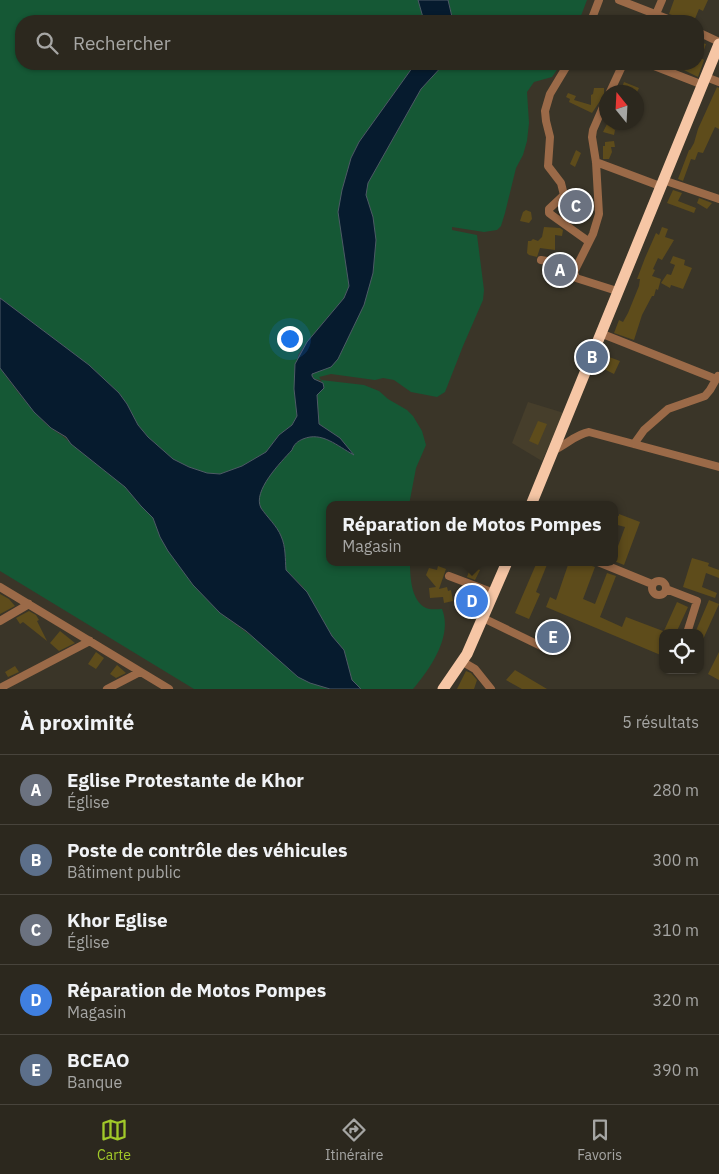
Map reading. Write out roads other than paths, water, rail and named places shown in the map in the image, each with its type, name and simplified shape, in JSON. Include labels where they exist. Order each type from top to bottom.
[{"type":"highway","points":[[533,501],[719,43]]},
{"type":"highway","points":[[443,689],[463,662],[505,566]]},
{"type":"street","points":[[593,15],[599,0]]},
{"type":"street","points":[[619,0],[654,15]]},
{"type":"street","points":[[659,15],[662,0]]},
{"type":"street","points":[[704,35],[719,43]]},
{"type":"street","points":[[564,70],[550,94],[545,111],[550,137],[548,166],[560,183],[564,195],[549,209],[549,213],[588,241]]},
{"type":"street","points":[[613,85],[619,70]]},
{"type":"street","points":[[668,70],[704,81],[719,82]]},
{"type":"street","points":[[599,116],[592,138],[596,162],[599,214],[575,268],[574,275],[576,278],[617,291]]},
{"type":"street","points":[[596,162],[662,183],[719,198]]},
{"type":"street","points":[[541,260],[575,268]]},
{"type":"street","points":[[600,333],[717,377],[705,396],[668,410],[644,430],[634,444]]},
{"type":"street","points":[[554,450],[566,445],[580,434],[589,432],[719,467]]},
{"type":"street","points":[[608,566],[652,584],[655,581],[661,581],[666,585],[666,589],[697,601],[688,629]]},
{"type":"street","points":[[449,576],[494,593]]},
{"type":"street","points":[[0,586],[169,689]]},
{"type":"street","points":[[0,621],[29,604]]},
{"type":"street","points":[[483,618],[545,648]]},
{"type":"street","points":[[0,688],[90,641]]},
{"type":"street","points":[[463,662],[475,669],[491,689]]},
{"type":"street","points":[[107,689],[140,672]]},
{"type":"water","points":[[418,0],[448,0],[452,15],[422,15]]},
{"type":"water","points":[[411,70],[438,70],[421,89],[368,183],[366,195],[373,217],[376,240],[373,273],[364,305],[338,359],[331,367],[312,374],[314,379],[323,383],[324,388],[317,395],[319,424],[340,438],[354,455],[323,438],[310,437],[301,440],[295,444],[269,477],[260,493],[259,501],[261,508],[283,540],[286,570],[307,592],[332,636],[344,650],[352,680],[361,689],[330,689],[298,677],[246,631],[220,613],[193,585],[168,551],[153,518],[125,487],[71,444],[66,437],[51,428],[34,412],[0,368],[0,298],[89,365],[119,393],[138,425],[148,437],[173,459],[207,473],[220,474],[242,466],[266,452],[279,435],[292,425],[297,416],[294,389],[295,364],[307,342],[344,298],[349,286],[338,212],[351,158],[359,142]]},
{"type":"place","name":"Khor Eglise","points":[[576,206]]},
{"type":"place","name":"Eglise Protestante de Khor","points":[[560,270]]},
{"type":"place","name":"Poste de contrôle des véhicules","points":[[592,357]]},
{"type":"place","name":"Réparation de Motos Pompes","points":[[472,601]]},
{"type":"place","name":"BCEAO","points":[[553,637]]}]
